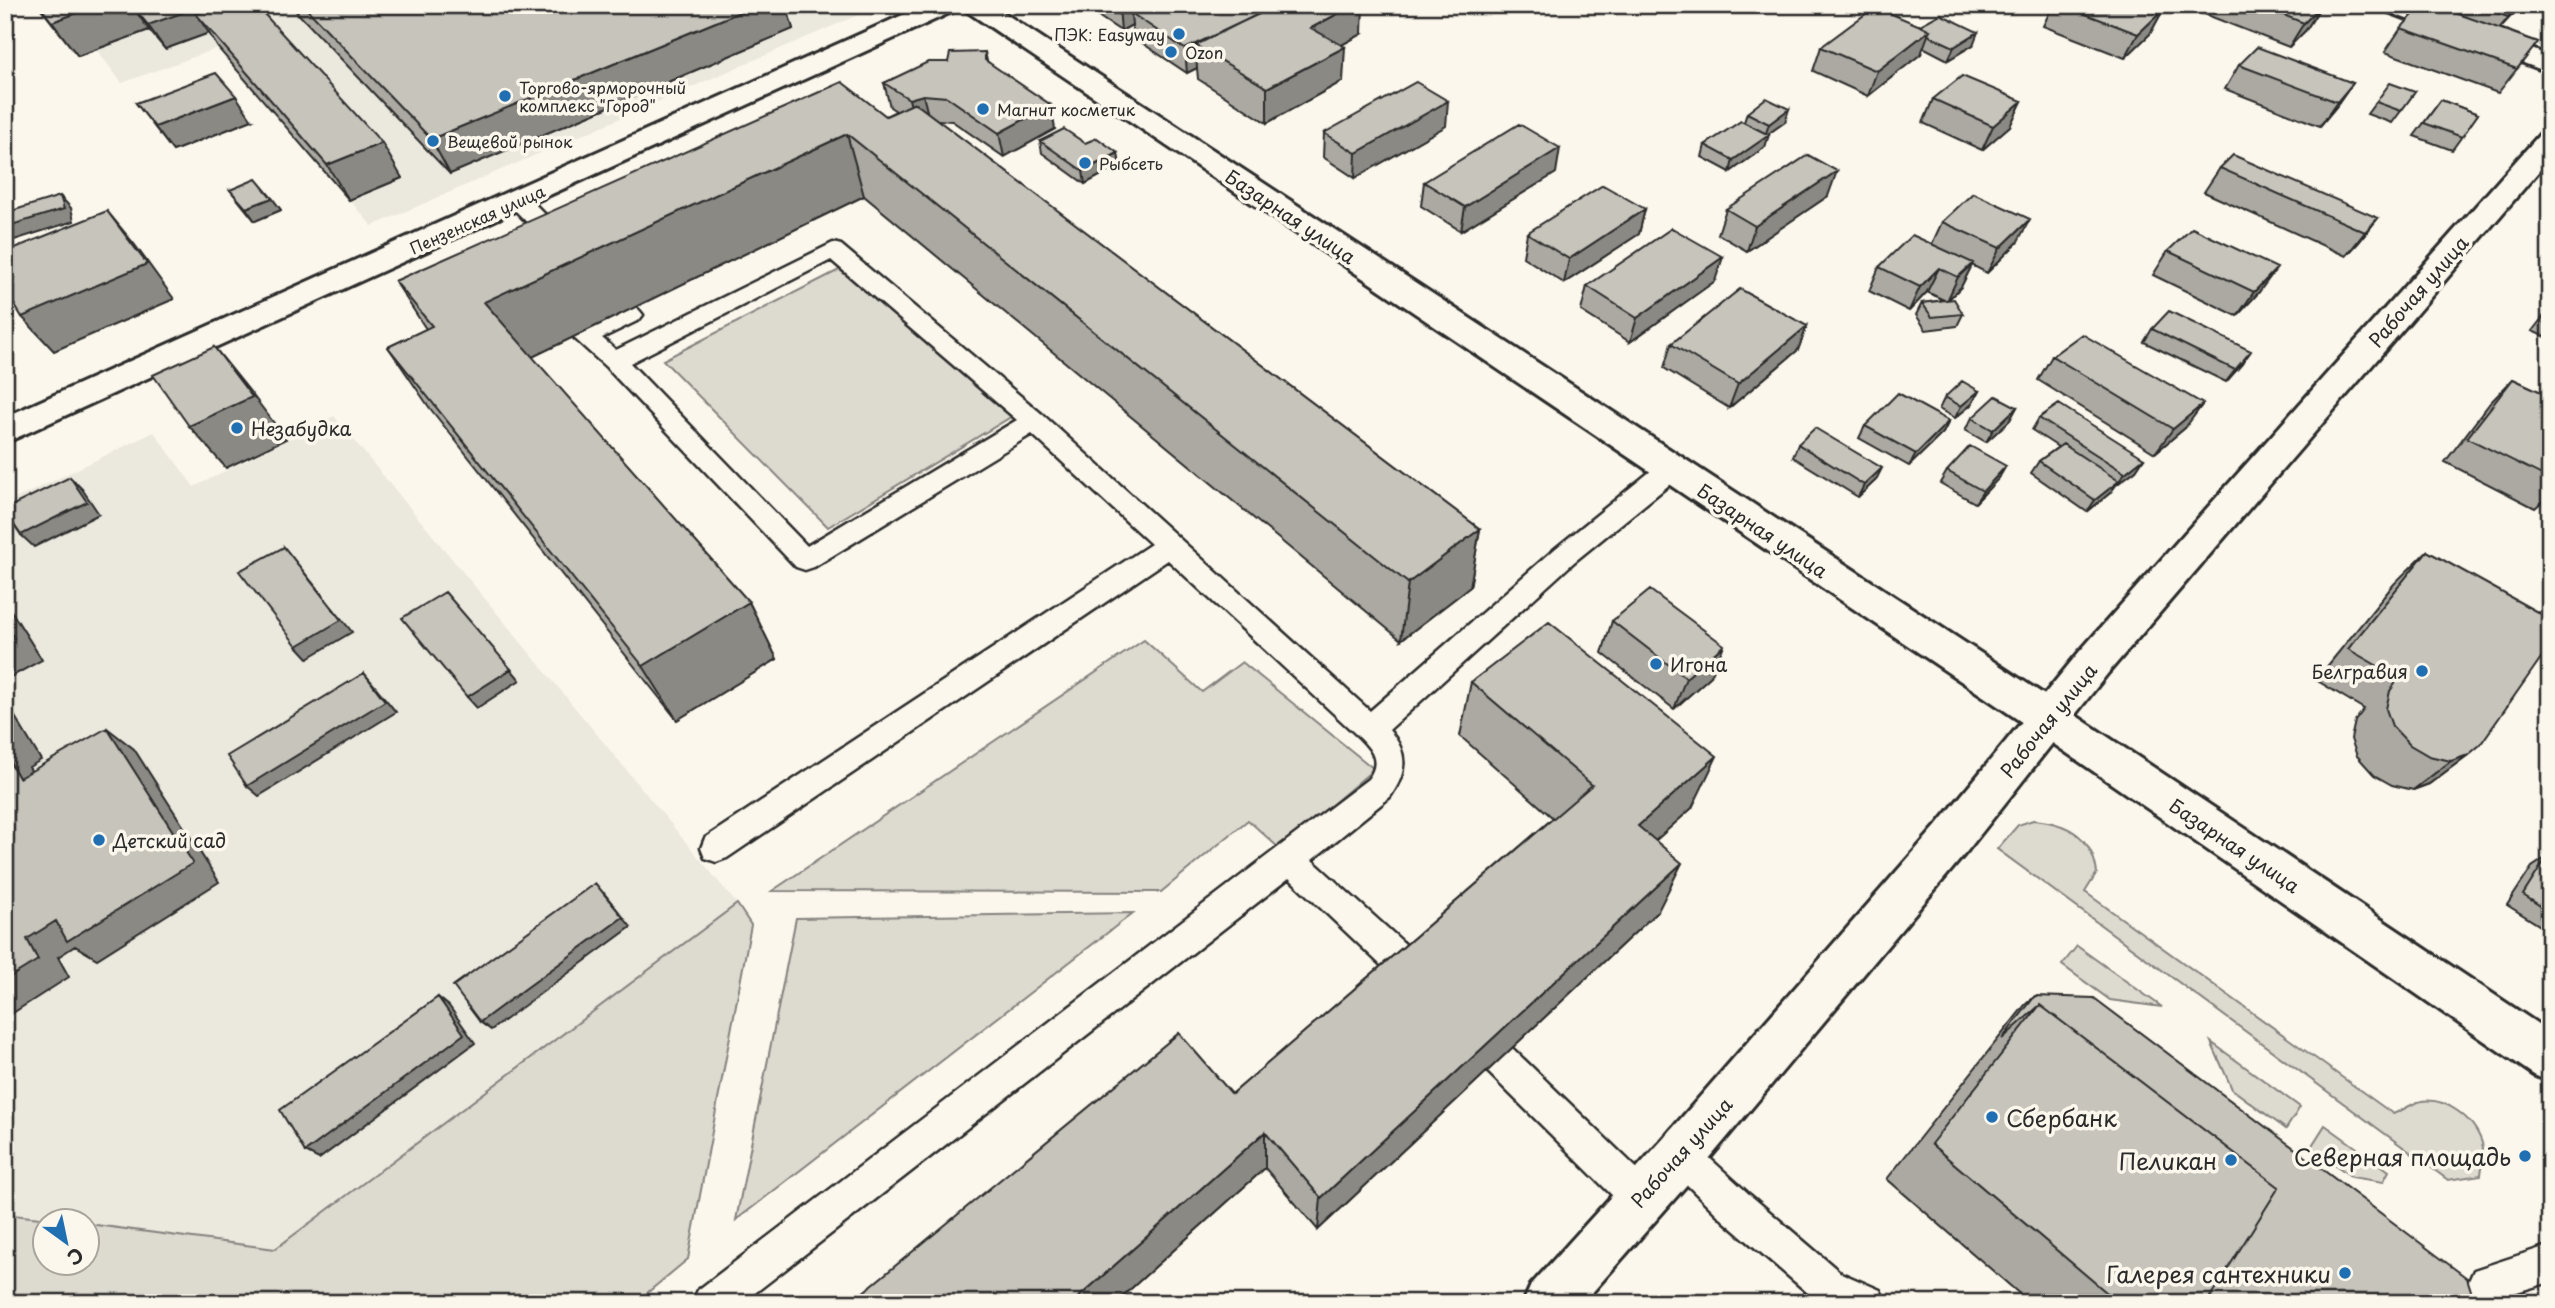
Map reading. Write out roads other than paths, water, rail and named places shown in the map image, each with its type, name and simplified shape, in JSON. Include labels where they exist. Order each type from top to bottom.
[{"type":"street","name":"Пензенская улица","points":[[5,431],[947,5]]},
{"type":"street","name":"Базарная улица","points":[[974,5],[2049,719],[2550,1059]]},
{"type":"street","points":[[2392,5],[2550,65]]},
{"type":"street","name":"Рабочая улица","points":[[1549,1303],[1681,1155],[1953,837],[2094,662],[2550,140]]},
{"type":"lane","points":[[518,200],[578,261]]},
{"type":"lane","points":[[614,361],[834,250],[1034,421],[1370,729],[1390,752],[1392,765],[1388,778],[1379,788],[1290,859],[710,1303]]},
{"type":"lane","points":[[626,311],[631,315],[585,337],[614,361],[805,560],[1034,421]]},
{"type":"lane","points":[[1370,729],[1565,555],[1671,469]]},
{"type":"lane","points":[[716,848],[1168,546]]},
{"type":"lane","points":[[1290,859],[1414,974]]},
{"type":"lane","points":[[1499,1059],[1641,1198]]},
{"type":"lane","points":[[1681,1155],[1737,1208],[1828,1286],[1867,1303]]},
{"type":"lane","points":[[2494,1303],[2487,1283],[2550,1263]]},
{"type":"place","name":"ПЭК: Easyway","points":[[1179,34]]},
{"type":"place","name":"Ozon","points":[[1171,52]]},
{"type":"place","name":"Торгово-ярморочный комплекс \"Город\"","points":[[505,96]]},
{"type":"place","name":"Магнит косметик","points":[[983,109]]},
{"type":"place","name":"Вещевой рынок","points":[[433,141]]},
{"type":"place","name":"Рыбсеть","points":[[1085,163]]},
{"type":"place","name":"Незабудка","points":[[237,428]]},
{"type":"place","name":"Игона","points":[[1656,664]]},
{"type":"place","name":"Белгравия","points":[[2422,671]]},
{"type":"place","name":"Детский сад","points":[[99,840]]},
{"type":"place","name":"Сбербанк","points":[[1992,1117]]},
{"type":"place","name":"Северная площадь","points":[[2525,1156]]},
{"type":"place","name":"Пеликан","points":[[2231,1160]]},
{"type":"place","name":"Галерея сантехники","points":[[2345,1273]]}]
